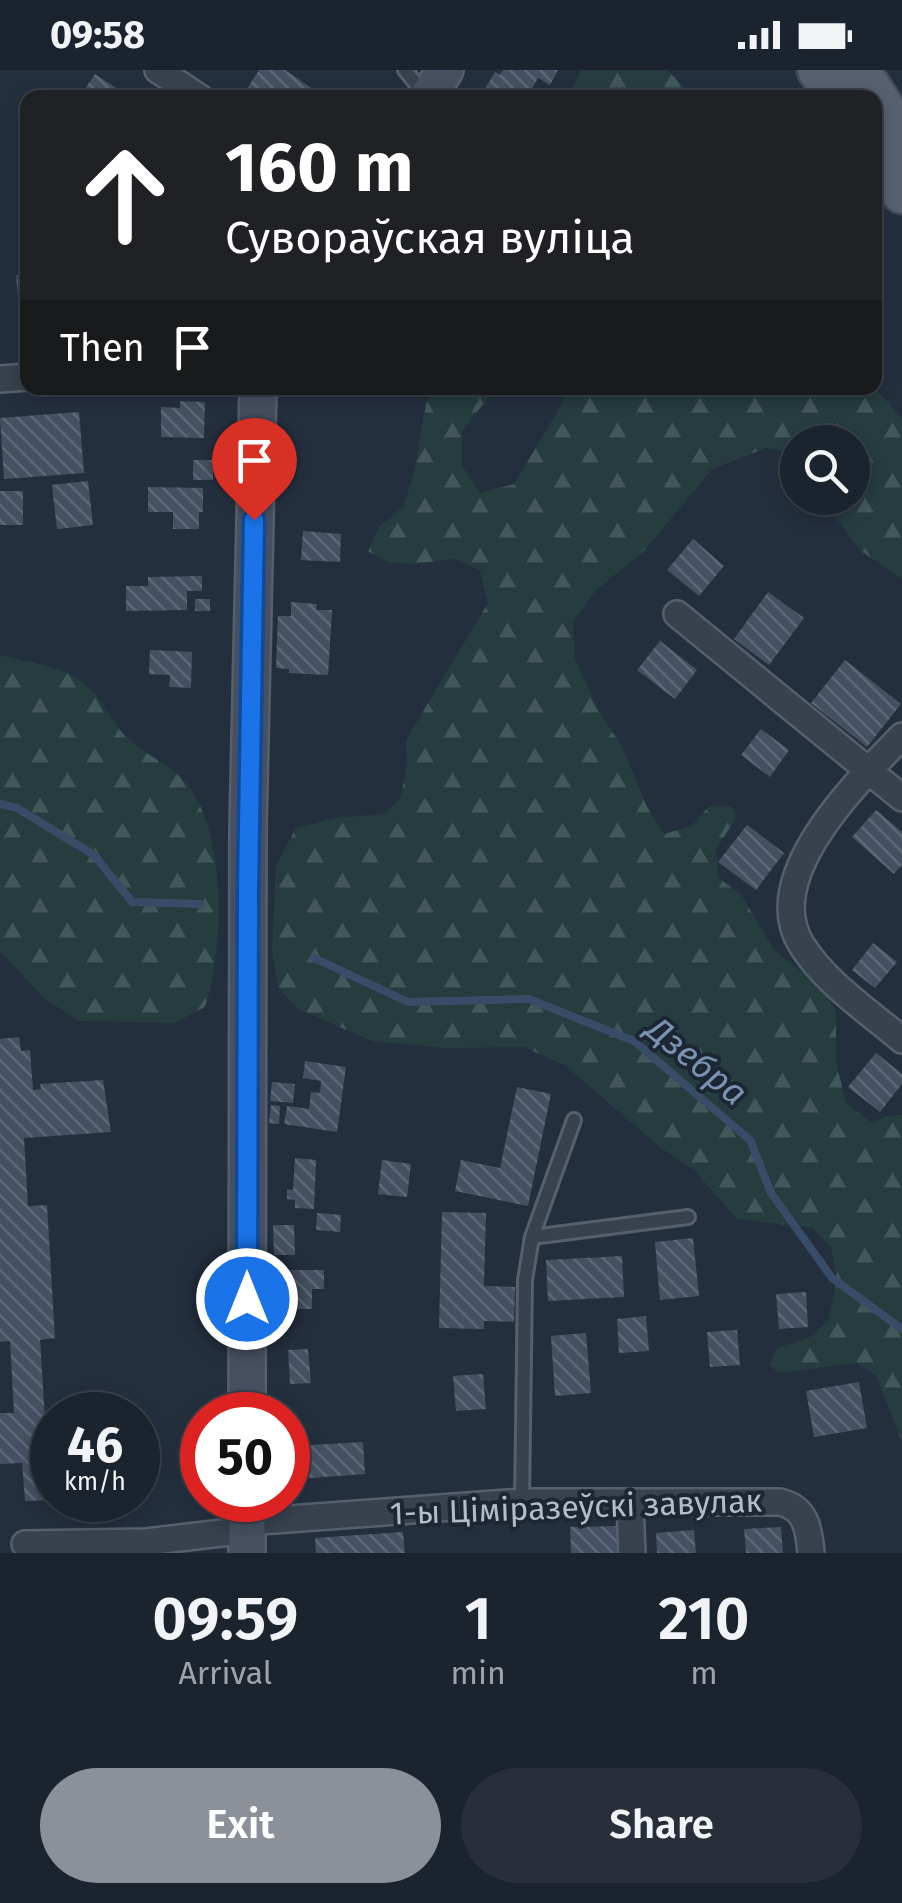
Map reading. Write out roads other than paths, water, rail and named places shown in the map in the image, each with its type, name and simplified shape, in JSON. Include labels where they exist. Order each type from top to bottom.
[{"type":"main road","points":[[416,83],[445,70]]},
{"type":"main road","points":[[818,70],[834,90]]},
{"type":"main road","points":[[882,106],[902,136]]},
{"type":"main road","points":[[882,163],[902,193]]},
{"type":"main road","points":[[246,1392],[250,712],[258,395]]},
{"type":"street","points":[[158,70],[188,90]]},
{"type":"street","points":[[677,614],[902,798]]},
{"type":"street","points":[[902,736],[868,770],[808,849],[789,897],[791,922],[802,946],[832,981],[902,1040]]},
{"type":"street","name":"1-ы Ціміразеўскі завулак","points":[[24,1544],[146,1542],[247,1526],[522,1502],[780,1502],[792,1504],[801,1512],[810,1533],[812,1553]]},
{"type":"street","points":[[630,1504],[632,1553]]},
{"type":"lane","points":[[522,1502],[525,1280],[532,1237],[574,1120]]},
{"type":"lane","points":[[532,1237],[688,1217]]},
{"type":"waterway","name":"Дзебра","points":[[0,804],[17,808],[94,855],[132,902],[201,904]]},
{"type":"waterway","name":"Дзебра","points":[[314,958],[408,1002],[529,999],[634,1041],[750,1140],[771,1193],[832,1278],[902,1329]]}]
